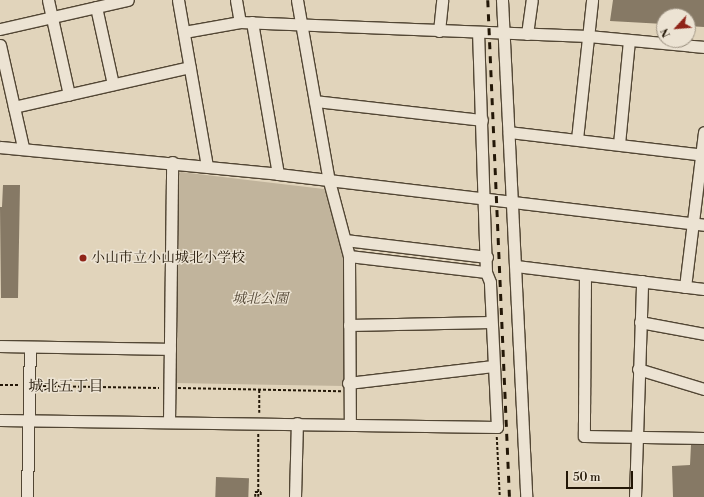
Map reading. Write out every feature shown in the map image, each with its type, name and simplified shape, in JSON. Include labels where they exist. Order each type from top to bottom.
[{"type":"street","points":[[48,0],[69,95]]},
{"type":"street","points":[[0,28],[96,7],[116,1],[128,0]]},
{"type":"street","points":[[178,0],[207,167]]},
{"type":"street","points":[[236,0],[240,22]]},
{"type":"street","points":[[297,0],[330,181],[349,256],[348,387],[350,424]]},
{"type":"street","points":[[438,31],[442,0]]},
{"type":"street","points":[[502,0],[526,497]]},
{"type":"street","points":[[527,34],[532,0]]},
{"type":"street","points":[[577,139],[592,0]]},
{"type":"street","points":[[96,7],[113,84]]},
{"type":"street","points":[[184,32],[240,22],[252,22],[438,31],[588,36],[704,47]]},
{"type":"street","points":[[252,22],[278,174]]},
{"type":"street","points":[[0,420],[497,427],[490,282],[486,272],[487,257],[478,32]]},
{"type":"street","points":[[619,144],[629,40]]},
{"type":"street","points":[[0,45],[23,147]]},
{"type":"street","points":[[14,107],[190,67]]},
{"type":"street","points":[[315,101],[482,120]]},
{"type":"street","points":[[509,132],[703,155]]},
{"type":"street","points":[[686,287],[692,224],[703,155],[704,132]]},
{"type":"street","points":[[0,147],[23,147],[172,162],[704,225]]},
{"type":"street","points":[[169,422],[172,162]]},
{"type":"street","points":[[345,240],[487,257]]},
{"type":"street","points":[[349,256],[486,272]]},
{"type":"street","points":[[516,266],[585,276],[642,281],[704,289]]},
{"type":"street","points":[[585,276],[584,436],[704,438]]},
{"type":"street","points":[[635,497],[642,281]]},
{"type":"street","points":[[349,325],[491,322]]},
{"type":"street","points":[[640,322],[704,334]]},
{"type":"street","points":[[0,346],[170,349]]},
{"type":"street","points":[[27,497],[30,347]]},
{"type":"street","points":[[348,387],[493,366]]},
{"type":"street","points":[[638,369],[704,389]]},
{"type":"street","points":[[295,497],[296,423]]},
{"type":"path","points":[[0,385],[259,389],[348,387]]},
{"type":"path","points":[[256,497],[259,389]]},
{"type":"path","points":[[497,427],[500,497]]},
{"type":"path","points":[[256,497],[255,492],[261,492],[261,497]]},
{"type":"green space","name":"城北公園","points":[[181,172],[324,189],[329,192],[343,247],[346,274],[344,386],[175,383],[176,176]]},
{"type":"building","points":[[613,0],[704,0],[704,27],[696,26],[696,8],[656,8],[656,24],[610,21]]},
{"type":"building","points":[[3,185],[20,185],[18,298],[1,298],[0,207],[2,207]]},
{"type":"building","points":[[691,445],[704,445],[704,497],[673,497],[672,466],[690,465]]},
{"type":"building","points":[[216,477],[249,478],[248,497],[215,497]]},
{"type":"railway","points":[[488,0],[510,497]]},
{"type":"place","name":"小山市立小山城北小学校","points":[[83,258]]},
{"type":"district","name":"城北五丁目","points":[[66,387]]}]
